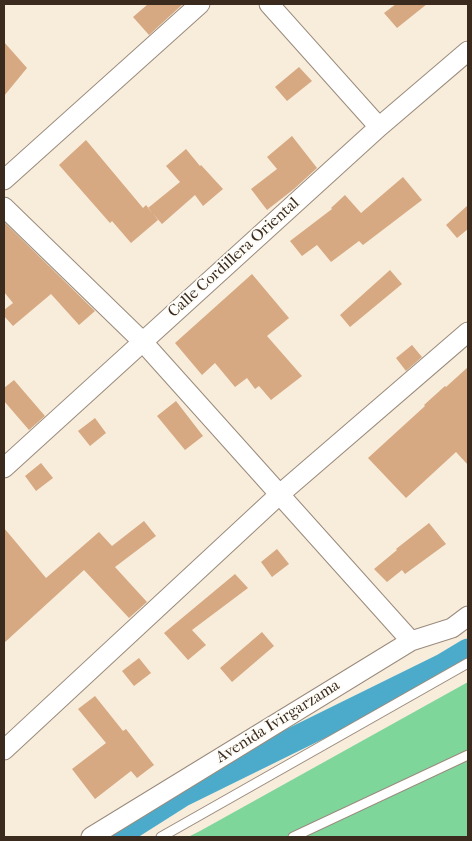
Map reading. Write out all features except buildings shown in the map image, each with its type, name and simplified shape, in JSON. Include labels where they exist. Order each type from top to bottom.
[{"type":"street","points":[[4,180],[200,4]]},
{"type":"street","points":[[269,4],[379,127]]},
{"type":"street","name":"Calle Cordillera Oriental","points":[[4,468],[379,127],[468,51]]},
{"type":"street","points":[[4,207],[142,341],[411,641]]},
{"type":"street","points":[[4,750],[280,494],[468,332]]},
{"type":"street","name":"Avenida Ivirgarzama","points":[[91,837],[411,641],[452,628],[468,616]]},
{"type":"lane","points":[[161,837],[468,663]]},
{"type":"lane","points":[[293,837],[468,755]]},
{"type":"green space","points":[[468,682],[468,837],[188,837],[200,831]]},
{"type":"waterway","points":[[115,837],[183,794],[443,666],[468,651]]}]
